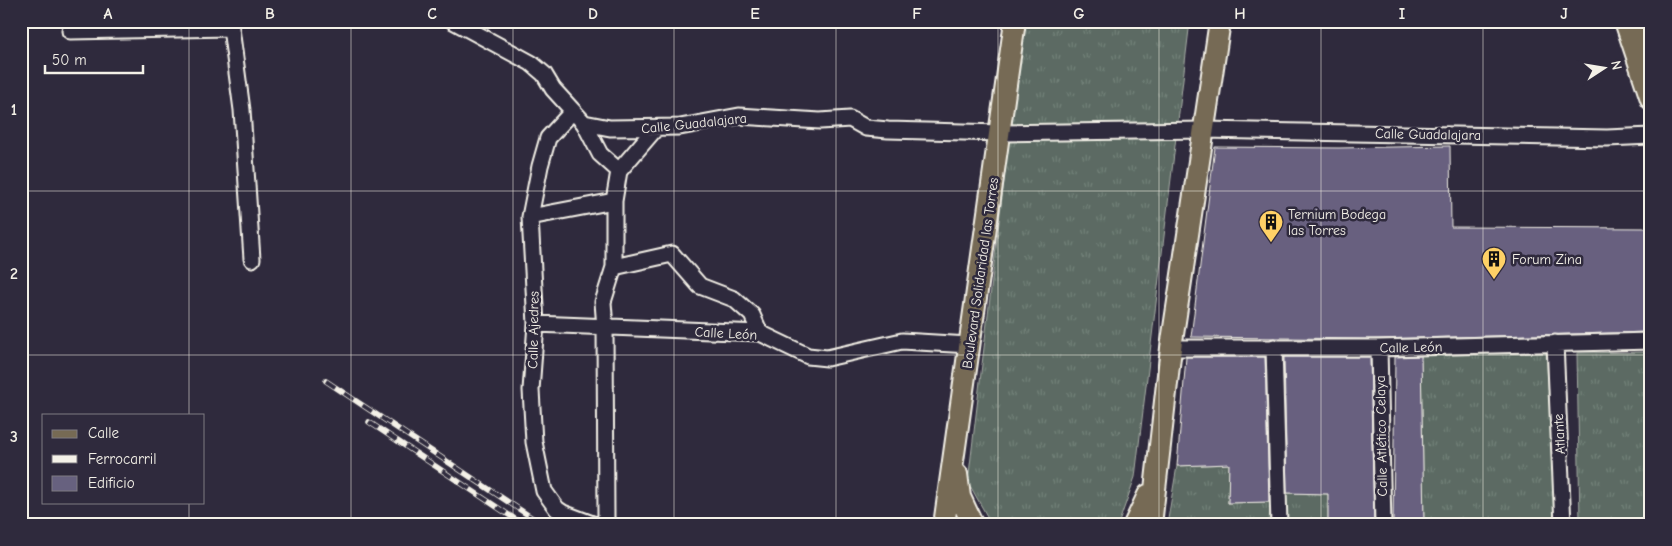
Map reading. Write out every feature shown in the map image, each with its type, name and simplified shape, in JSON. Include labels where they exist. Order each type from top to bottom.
[{"type":"main road","name":"Boulevard Solidaridad las Torres","points":[[944,525],[1001,133],[1015,21]]},
{"type":"main road","points":[[1152,525],[1155,476],[1171,348],[1220,21]]},
{"type":"main road","points":[[1642,33],[1651,99]]},
{"type":"main road","points":[[955,453],[960,497],[973,525]]},
{"type":"main road","points":[[1134,525],[1155,476]]},
{"type":"street","points":[[453,21],[531,63],[544,74],[572,112],[584,123],[600,154],[619,171]]},
{"type":"street","points":[[70,31],[230,25],[242,110],[252,259]]},
{"type":"street","name":"Calle Ajedres","points":[[572,112],[548,138],[540,166],[530,217],[536,324],[531,390],[534,442],[544,491],[563,512],[595,525]]},
{"type":"street","name":"Calle Guadalajara","points":[[584,123],[610,128],[655,129],[739,116],[820,121],[850,119],[866,128],[888,130],[1001,133],[1205,130],[1607,138],[1651,136]]},
{"type":"street","points":[[595,525],[603,523],[606,517],[605,328],[603,302],[614,267],[614,201],[619,171],[655,129]]},
{"type":"street","points":[[530,217],[614,201]]},
{"type":"street","points":[[614,267],[672,254],[700,286],[734,299],[752,315],[760,333]]},
{"type":"street","name":"Calle León","points":[[536,324],[760,333],[808,356],[827,358],[902,341],[969,345]]},
{"type":"street","name":"Calle León","points":[[1171,348],[1379,348],[1651,341]]},
{"type":"street","name":"Atlante","points":[[1555,343],[1563,525]]},
{"type":"street","points":[[1274,347],[1278,525]]},
{"type":"street","name":"Calle Atlético Celaya","points":[[1379,348],[1383,525]]},
{"type":"green space","points":[[1023,21],[1190,21],[1135,477],[1118,525],[992,525],[968,482]]},
{"type":"green space","points":[[1546,352],[1557,522],[1424,524],[1421,353]]},
{"type":"green space","points":[[1651,352],[1651,521],[1580,523],[1577,353]]},
{"type":"green space","points":[[1229,464],[1228,503],[1270,502],[1269,525],[1167,525],[1177,466]]},
{"type":"green space","points":[[1283,493],[1328,494],[1328,525],[1283,525]]},
{"type":"building","name":"Forum Zina","points":[[1450,146],[1451,227],[1651,228],[1651,332],[1373,339],[1191,337],[1215,147],[1339,148]]},
{"type":"building","points":[[1421,356],[1424,524],[1393,525],[1395,357]]},
{"type":"building","points":[[1186,357],[1265,357],[1269,502],[1228,503],[1229,464],[1177,466]]},
{"type":"building","points":[[1284,357],[1370,357],[1374,524],[1328,525],[1328,494],[1287,493]]},
{"type":"railway","points":[[326,381],[543,525]]},
{"type":"railway","points":[[369,422],[524,525]]},
{"type":"place","name":"Ternium Bodega las Torres","points":[[1271,243]]},
{"type":"place","name":"Forum Zina","points":[[1494,280]]}]
